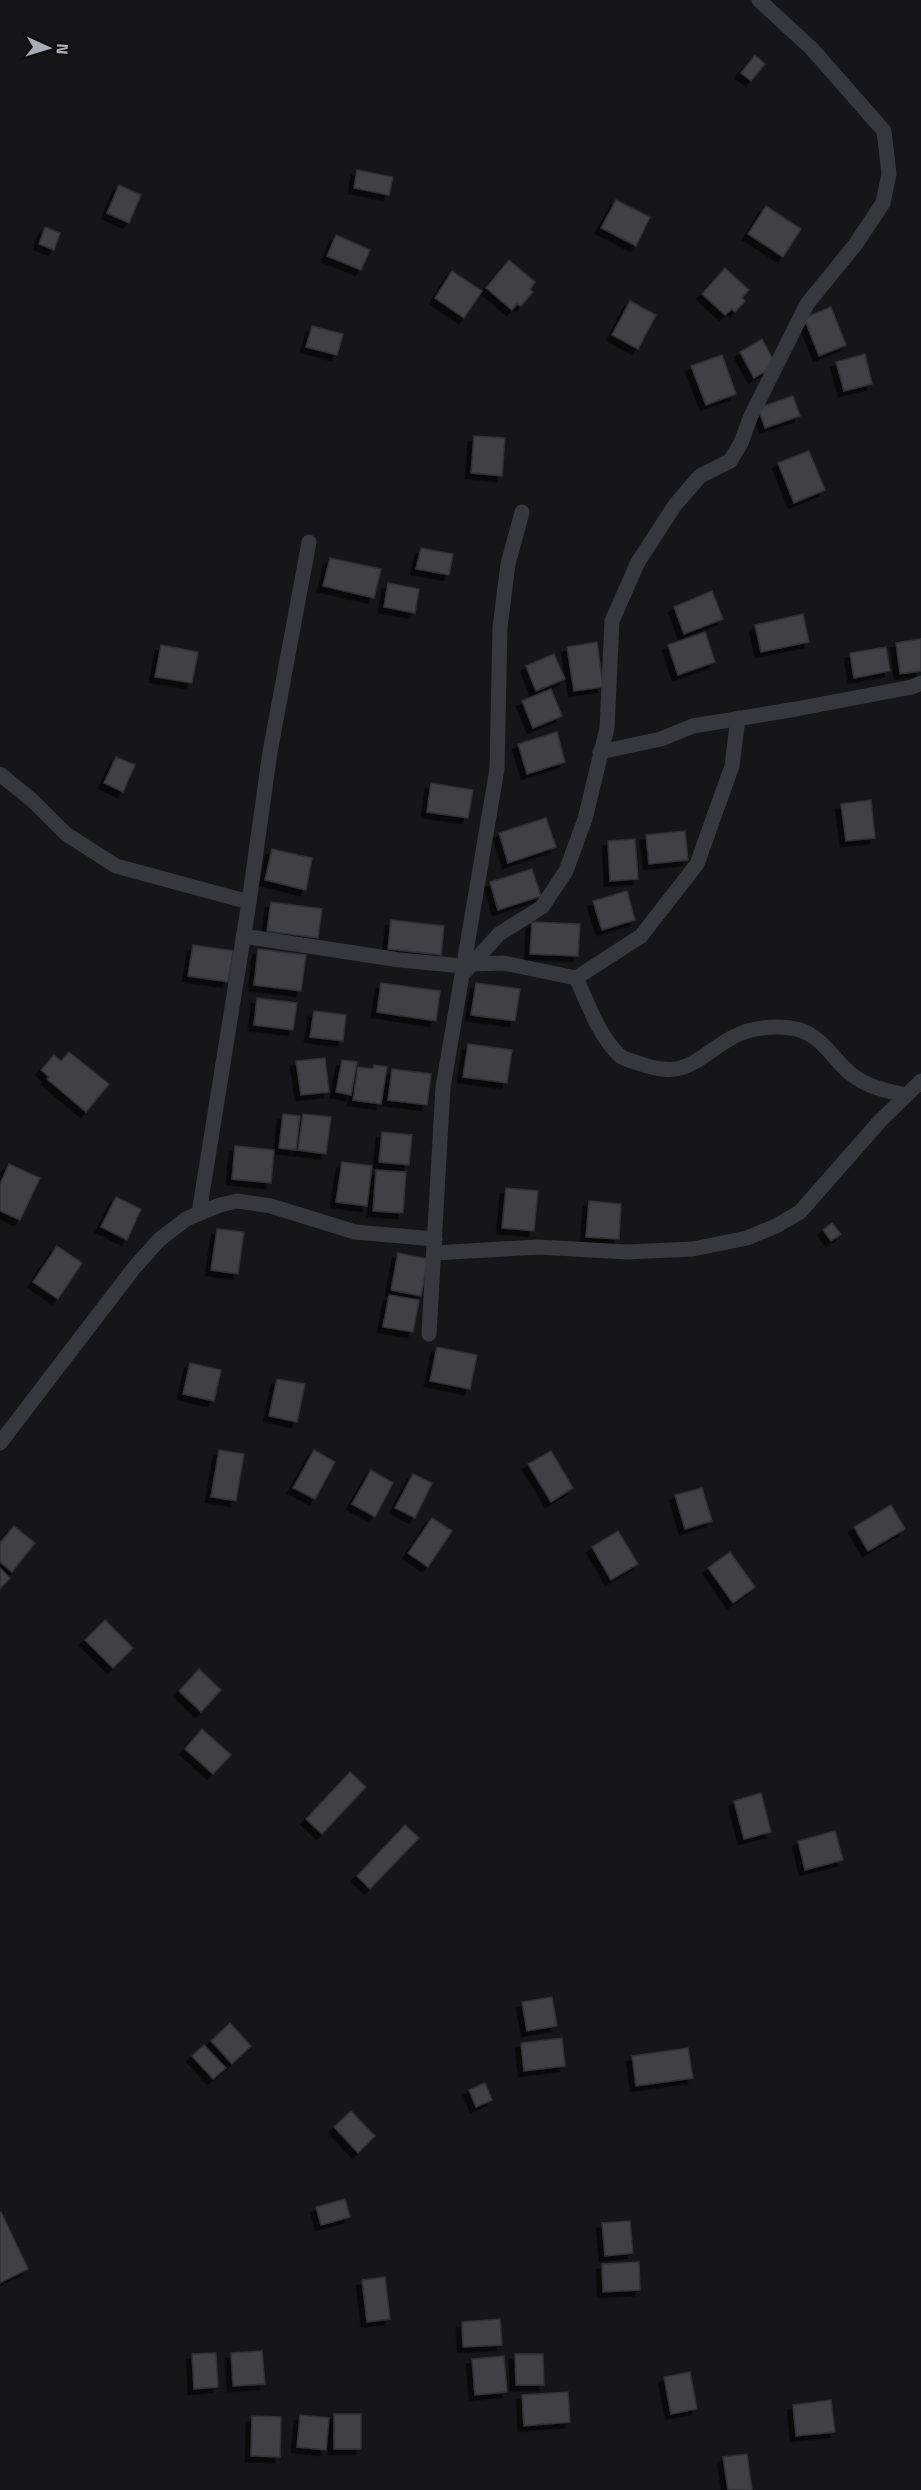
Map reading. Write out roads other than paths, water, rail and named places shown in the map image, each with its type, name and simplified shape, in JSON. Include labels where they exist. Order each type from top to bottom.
[{"type":"street","points":[[465,968],[499,934],[542,907],[566,872],[585,819],[607,728],[612,621],[638,562],[687,490],[700,476],[730,461],[741,443],[750,418],[807,304],[855,245],[884,202],[889,174],[884,131],[812,48],[759,0]]},
{"type":"street","points":[[429,1334],[443,1087],[497,769],[500,627],[508,564],[522,512]]},
{"type":"street","points":[[199,1214],[249,902],[270,752],[309,542]]},
{"type":"street","points":[[600,752],[661,739],[693,726],[912,687],[921,683]]},
{"type":"street","points":[[243,936],[465,968],[504,963],[576,978],[641,936],[696,864],[732,766],[738,718]]},
{"type":"street","points":[[0,774],[33,801],[66,834],[116,866],[249,902]]},
{"type":"street","points":[[576,978],[597,1023],[619,1056],[653,1069],[679,1069],[703,1059],[734,1036],[766,1027],[801,1030],[823,1046],[852,1075],[875,1088],[906,1095]]},
{"type":"street","points":[[0,1443],[134,1268],[159,1240],[186,1219],[220,1205],[237,1201],[271,1206],[355,1232],[434,1246],[538,1247],[627,1252],[693,1249],[747,1238],[776,1226],[800,1212],[873,1129],[921,1081]]}]
